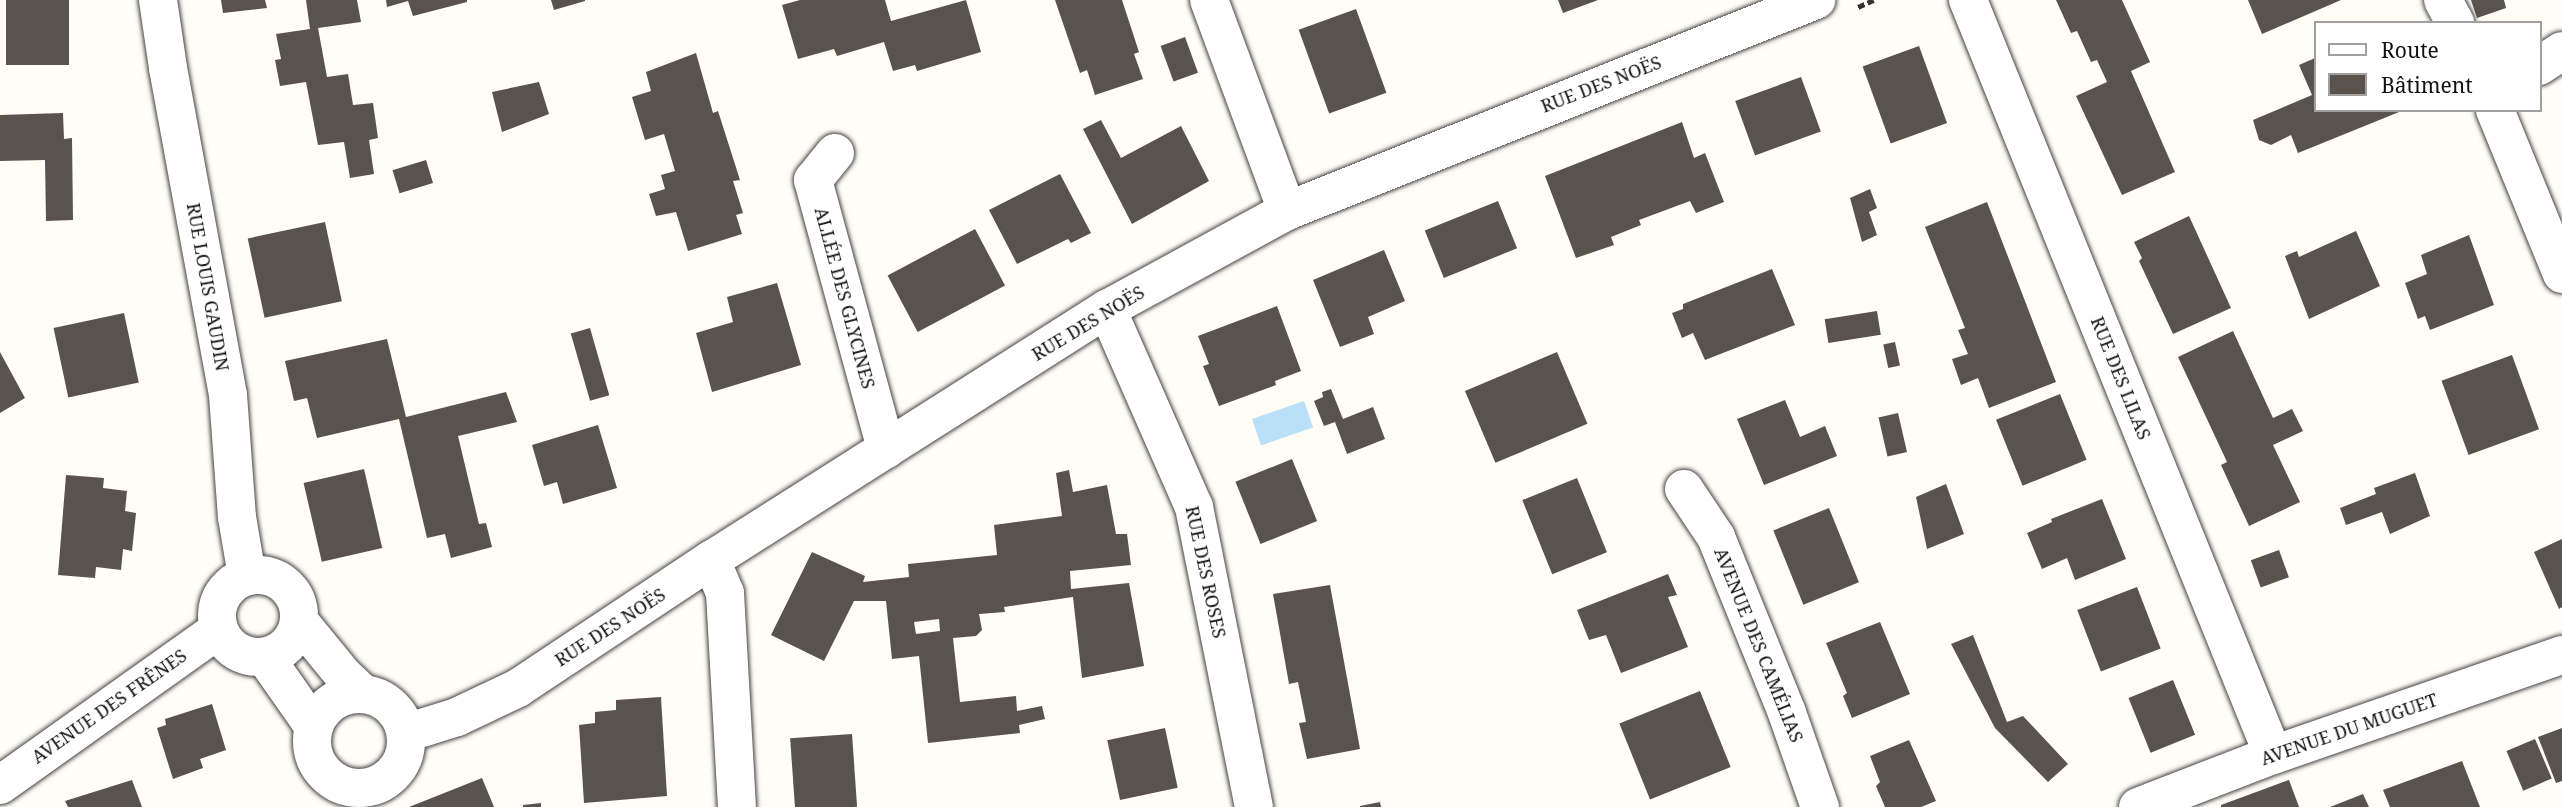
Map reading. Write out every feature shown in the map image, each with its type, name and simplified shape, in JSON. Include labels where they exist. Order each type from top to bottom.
[{"type":"street","name":"RUE LOUIS GAUDIN","points":[[159,0],[168,68],[228,394],[237,517],[247,576]]},
{"type":"street","points":[[1209,0],[1287,211]]},
{"type":"street","name":"RUE DES NOËS","points":[[406,733],[457,717],[518,688],[711,560],[1107,309],[1287,211],[1816,0]]},
{"type":"street","name":"RUE DES LILAS","points":[[1968,0],[2273,755]]},
{"type":"street","points":[[2444,0],[2454,21]]},
{"type":"street","points":[[2541,65],[2562,51]]},
{"type":"street","points":[[2496,112],[2562,275]]},
{"type":"street","name":"ALLÉE DES GLYCINES","points":[[835,153],[813,180],[886,449]]},
{"type":"street","name":"RUE DES ROSES","points":[[1107,309],[1194,506],[1254,807]]},
{"type":"street","name":"AVENUE DES CAMÉLIAS","points":[[1684,489],[1716,537],[1787,713],[1820,807]]},
{"type":"street","points":[[711,560],[725,593],[737,807]]},
{"type":"street","points":[[263,574],[278,579],[291,590],[298,604],[299,621],[294,637],[281,650],[265,657],[251,657],[237,652],[226,643],[218,630],[216,617],[223,592],[232,582],[263,574]]},
{"type":"street","points":[[299,621],[344,676],[363,694],[383,700],[398,713],[406,733],[406,746],[396,770],[358,797],[321,769],[312,742],[314,727],[321,712],[332,701],[363,694]]},
{"type":"street","name":"AVENUE DES FRÊNES","points":[[0,785],[218,630]]},
{"type":"street","name":"AVENUE DU MUGUET","points":[[2138,807],[2273,755],[2562,655]]},
{"type":"street","points":[[265,657],[314,727]]},
{"type":"water","points":[[1304,401],[1313,427],[1261,445],[1252,419]]},
{"type":"building","points":[[6,0],[69,0],[69,65],[6,65]]},
{"type":"building","points":[[221,0],[265,0],[267,8],[223,13]]},
{"type":"building","points":[[306,0],[357,0],[361,22],[318,28],[327,77],[348,74],[353,105],[373,103],[378,138],[369,140],[374,174],[350,178],[344,142],[318,145],[306,82],[280,86],[275,60],[281,59],[276,34],[310,29]]},
{"type":"building","points":[[386,0],[467,2],[413,16],[408,1],[387,7]]},
{"type":"building","points":[[551,0],[585,0],[585,1],[554,10]]},
{"type":"building","points":[[800,0],[885,0],[891,21],[966,0],[981,52],[917,71],[915,65],[893,71],[884,42],[837,56],[834,49],[798,59],[782,5]]},
{"type":"building","points":[[1055,0],[1122,0],[1139,52],[1134,54],[1143,79],[1095,95],[1087,70],[1080,73]]},
{"type":"building","points":[[1558,0],[1598,0],[1563,13]]},
{"type":"building","points":[[2056,0],[2122,0],[2150,62],[2131,71],[2175,172],[2122,195],[2076,96],[2107,82],[2097,60],[2091,62],[2077,31],[2071,33]]},
{"type":"building","points":[[2248,0],[2341,0],[2262,34]]},
{"type":"building","points":[[2471,0],[2504,0],[2506,8],[2477,18]]},
{"type":"building","points":[[1356,9],[1386,93],[1329,113],[1299,30]]},
{"type":"building","points":[[1185,37],[1198,73],[1174,82],[1161,46]]},
{"type":"building","points":[[1919,46],[1947,123],[1891,144],[1863,67]]},
{"type":"building","points":[[696,53],[713,113],[718,111],[740,180],[733,181],[743,213],[736,215],[742,234],[688,251],[676,212],[656,216],[649,194],[665,189],[661,175],[675,171],[664,134],[645,140],[632,97],[651,91],[646,72]]},
{"type":"building","points":[[2314,58],[2314,112],[2399,112],[2298,153],[2291,135],[2271,145],[2259,140],[2253,120],[2312,95],[2299,65]]},
{"type":"building","points":[[1801,77],[1821,132],[1755,155],[1735,101]]},
{"type":"building","points":[[539,82],[549,114],[502,132],[492,92]]},
{"type":"building","points":[[63,113],[64,139],[72,138],[73,220],[46,221],[45,160],[0,161],[0,115]]},
{"type":"building","points":[[1101,120],[1121,158],[1181,126],[1209,181],[1132,224],[1083,129]]},
{"type":"building","points":[[1682,122],[1694,158],[1705,153],[1724,202],[1696,213],[1690,201],[1639,220],[1641,225],[1611,237],[1614,245],[1576,258],[1545,176]]},
{"type":"building","points":[[426,160],[433,183],[400,193],[393,170]]},
{"type":"building","points":[[1060,174],[1091,233],[1071,243],[1068,239],[1017,264],[989,210]]},
{"type":"building","points":[[1870,189],[1877,208],[1869,212],[1877,235],[1862,242],[1850,198]]},
{"type":"building","points":[[1498,201],[1517,248],[1444,278],[1425,231]]},
{"type":"building","points":[[1987,202],[2056,382],[1989,408],[1978,378],[1961,385],[1952,359],[1968,354],[1958,330],[1965,328],[1925,227]]},
{"type":"building","points":[[2189,216],[2231,308],[2173,334],[2139,261],[2142,258],[2134,242]]},
{"type":"building","points":[[325,222],[342,301],[265,318],[248,238]]},
{"type":"building","points":[[975,229],[1005,286],[918,332],[888,275]]},
{"type":"building","points":[[2356,231],[2380,286],[2309,319],[2285,256],[2297,251],[2299,257]]},
{"type":"building","points":[[2469,235],[2494,305],[2430,330],[2425,316],[2418,319],[2405,283],[2427,274],[2421,255]]},
{"type":"building","points":[[1384,250],[1405,301],[1368,317],[1374,334],[1340,347],[1313,280]]},
{"type":"building","points":[[1772,269],[1795,325],[1705,360],[1693,333],[1682,338],[1672,313],[1683,309],[1683,304]]},
{"type":"building","points":[[777,283],[801,365],[712,392],[696,333],[733,322],[727,297]]},
{"type":"building","points":[[1277,306],[1301,371],[1275,381],[1276,385],[1219,406],[1203,366],[1209,364],[1198,336]]},
{"type":"building","points":[[1877,311],[1881,335],[1828,343],[1825,319]]},
{"type":"building","points":[[124,313],[139,382],[68,397],[54,328]]},
{"type":"building","points":[[590,328],[609,395],[590,401],[571,334]]},
{"type":"building","points":[[2233,331],[2273,418],[2292,409],[2303,431],[2273,445],[2300,502],[2249,526],[2221,465],[2227,462],[2178,357]]},
{"type":"building","points":[[387,339],[406,417],[506,392],[517,422],[458,436],[479,524],[486,523],[492,547],[451,558],[445,534],[427,538],[399,419],[317,438],[307,398],[294,401],[285,361]]},
{"type":"building","points":[[1895,342],[1900,365],[1888,368],[1883,344]]},
{"type":"building","points":[[0,352],[25,398],[0,413]]},
{"type":"building","points":[[1557,352],[1587,424],[1495,463],[1465,391]]},
{"type":"building","points":[[2512,355],[2539,429],[2469,455],[2442,381]]},
{"type":"building","points":[[1331,389],[1343,419],[1373,407],[1385,439],[1347,454],[1335,422],[1324,426],[1314,401],[1323,397],[1322,392]]},
{"type":"building","points":[[2060,394],[2087,460],[2023,486],[1996,420]]},
{"type":"building","points":[[1785,400],[1800,437],[1825,426],[1837,456],[1764,485],[1737,419]]},
{"type":"building","points":[[1898,413],[1907,452],[1888,456],[1879,417]]},
{"type":"building","points":[[598,425],[617,488],[563,504],[557,482],[544,486],[532,445]]},
{"type":"building","points":[[1292,459],[1317,521],[1261,544],[1235,482]]},
{"type":"building","points":[[364,469],[382,548],[322,562],[304,483]]},
{"type":"building","points":[[1069,470],[1073,492],[1107,485],[1116,534],[1127,534],[1131,565],[1070,571],[1071,589],[1129,583],[1144,666],[1082,678],[1073,597],[1004,607],[1005,612],[979,614],[982,630],[976,636],[953,638],[960,702],[1016,696],[1017,711],[1042,706],[1045,719],[1019,725],[1020,733],[928,743],[919,656],[892,659],[886,601],[854,601],[824,661],[771,635],[812,552],[865,576],[863,582],[909,577],[908,564],[997,555],[994,525],[1062,516],[1056,473]],"holes":[[[939,619],[940,631],[916,634],[914,622]]]},
{"type":"building","points":[[2415,473],[2430,516],[2390,534],[2382,512],[2346,525],[2340,508],[2376,494],[2374,488]]},
{"type":"building","points":[[66,475],[104,478],[103,488],[127,491],[125,511],[136,513],[132,551],[123,549],[121,570],[96,567],[95,578],[58,575]]},
{"type":"building","points":[[1577,478],[1607,552],[1552,574],[1522,500]]},
{"type":"building","points":[[1946,484],[1964,534],[1927,549],[1916,497]]},
{"type":"building","points":[[2102,499],[2126,559],[2075,580],[2067,558],[2042,569],[2027,533],[2052,522],[2051,519]]},
{"type":"building","points":[[1829,508],[1859,582],[1803,605],[1773,530]]},
{"type":"building","points":[[2562,539],[2562,607],[2559,609],[2534,552]]},
{"type":"building","points":[[2279,550],[2289,577],[2261,588],[2251,560]]},
{"type":"building","points":[[1668,574],[1677,595],[1668,597],[1688,647],[1621,673],[1606,635],[1589,640],[1577,610]]},
{"type":"building","points":[[1330,585],[1360,749],[1307,759],[1299,723],[1306,722],[1298,682],[1289,684],[1273,594]]},
{"type":"building","points":[[2137,587],[2161,649],[2101,672],[2077,610]]},
{"type":"building","points":[[1880,622],[1910,694],[1852,718],[1843,696],[1847,693],[1826,643]]},
{"type":"building","points":[[1973,635],[2007,722],[2023,716],[2068,764],[2048,782],[1995,728],[1951,644]]},
{"type":"building","points":[[2173,680],[2195,735],[2151,753],[2128,698]]},
{"type":"building","points":[[1700,691],[1731,767],[1650,800],[1619,724]]},
{"type":"building","points":[[661,697],[667,796],[584,803],[579,725],[595,723],[595,712],[616,710],[616,700]]},
{"type":"building","points":[[212,704],[226,750],[200,759],[203,768],[173,779],[157,728],[166,725],[165,719]]},
{"type":"building","points":[[1165,728],[1178,788],[1120,800],[1107,740]]},
{"type":"building","points":[[2562,728],[2562,781],[2556,783],[2538,737]]},
{"type":"building","points":[[852,734],[857,807],[795,807],[790,738]]},
{"type":"building","points":[[2535,739],[2552,779],[2523,791],[2506,751]]},
{"type":"building","points":[[1909,740],[1936,801],[1921,807],[1885,807],[1876,786],[1880,782],[1870,756]]},
{"type":"building","points":[[2462,761],[2480,807],[2390,807],[2383,790]]},
{"type":"building","points":[[482,778],[494,807],[409,807]]},
{"type":"building","points":[[132,780],[142,807],[68,807],[65,801]]},
{"type":"building","points":[[2289,780],[2299,807],[2221,807],[2221,805]]},
{"type":"building","points":[[2363,794],[2369,807],[2330,807]]},
{"type":"building","points":[[1380,802],[1381,807],[1360,807],[1360,806]]},
{"type":"building","points":[[541,803],[541,807],[523,807],[523,805]]}]
